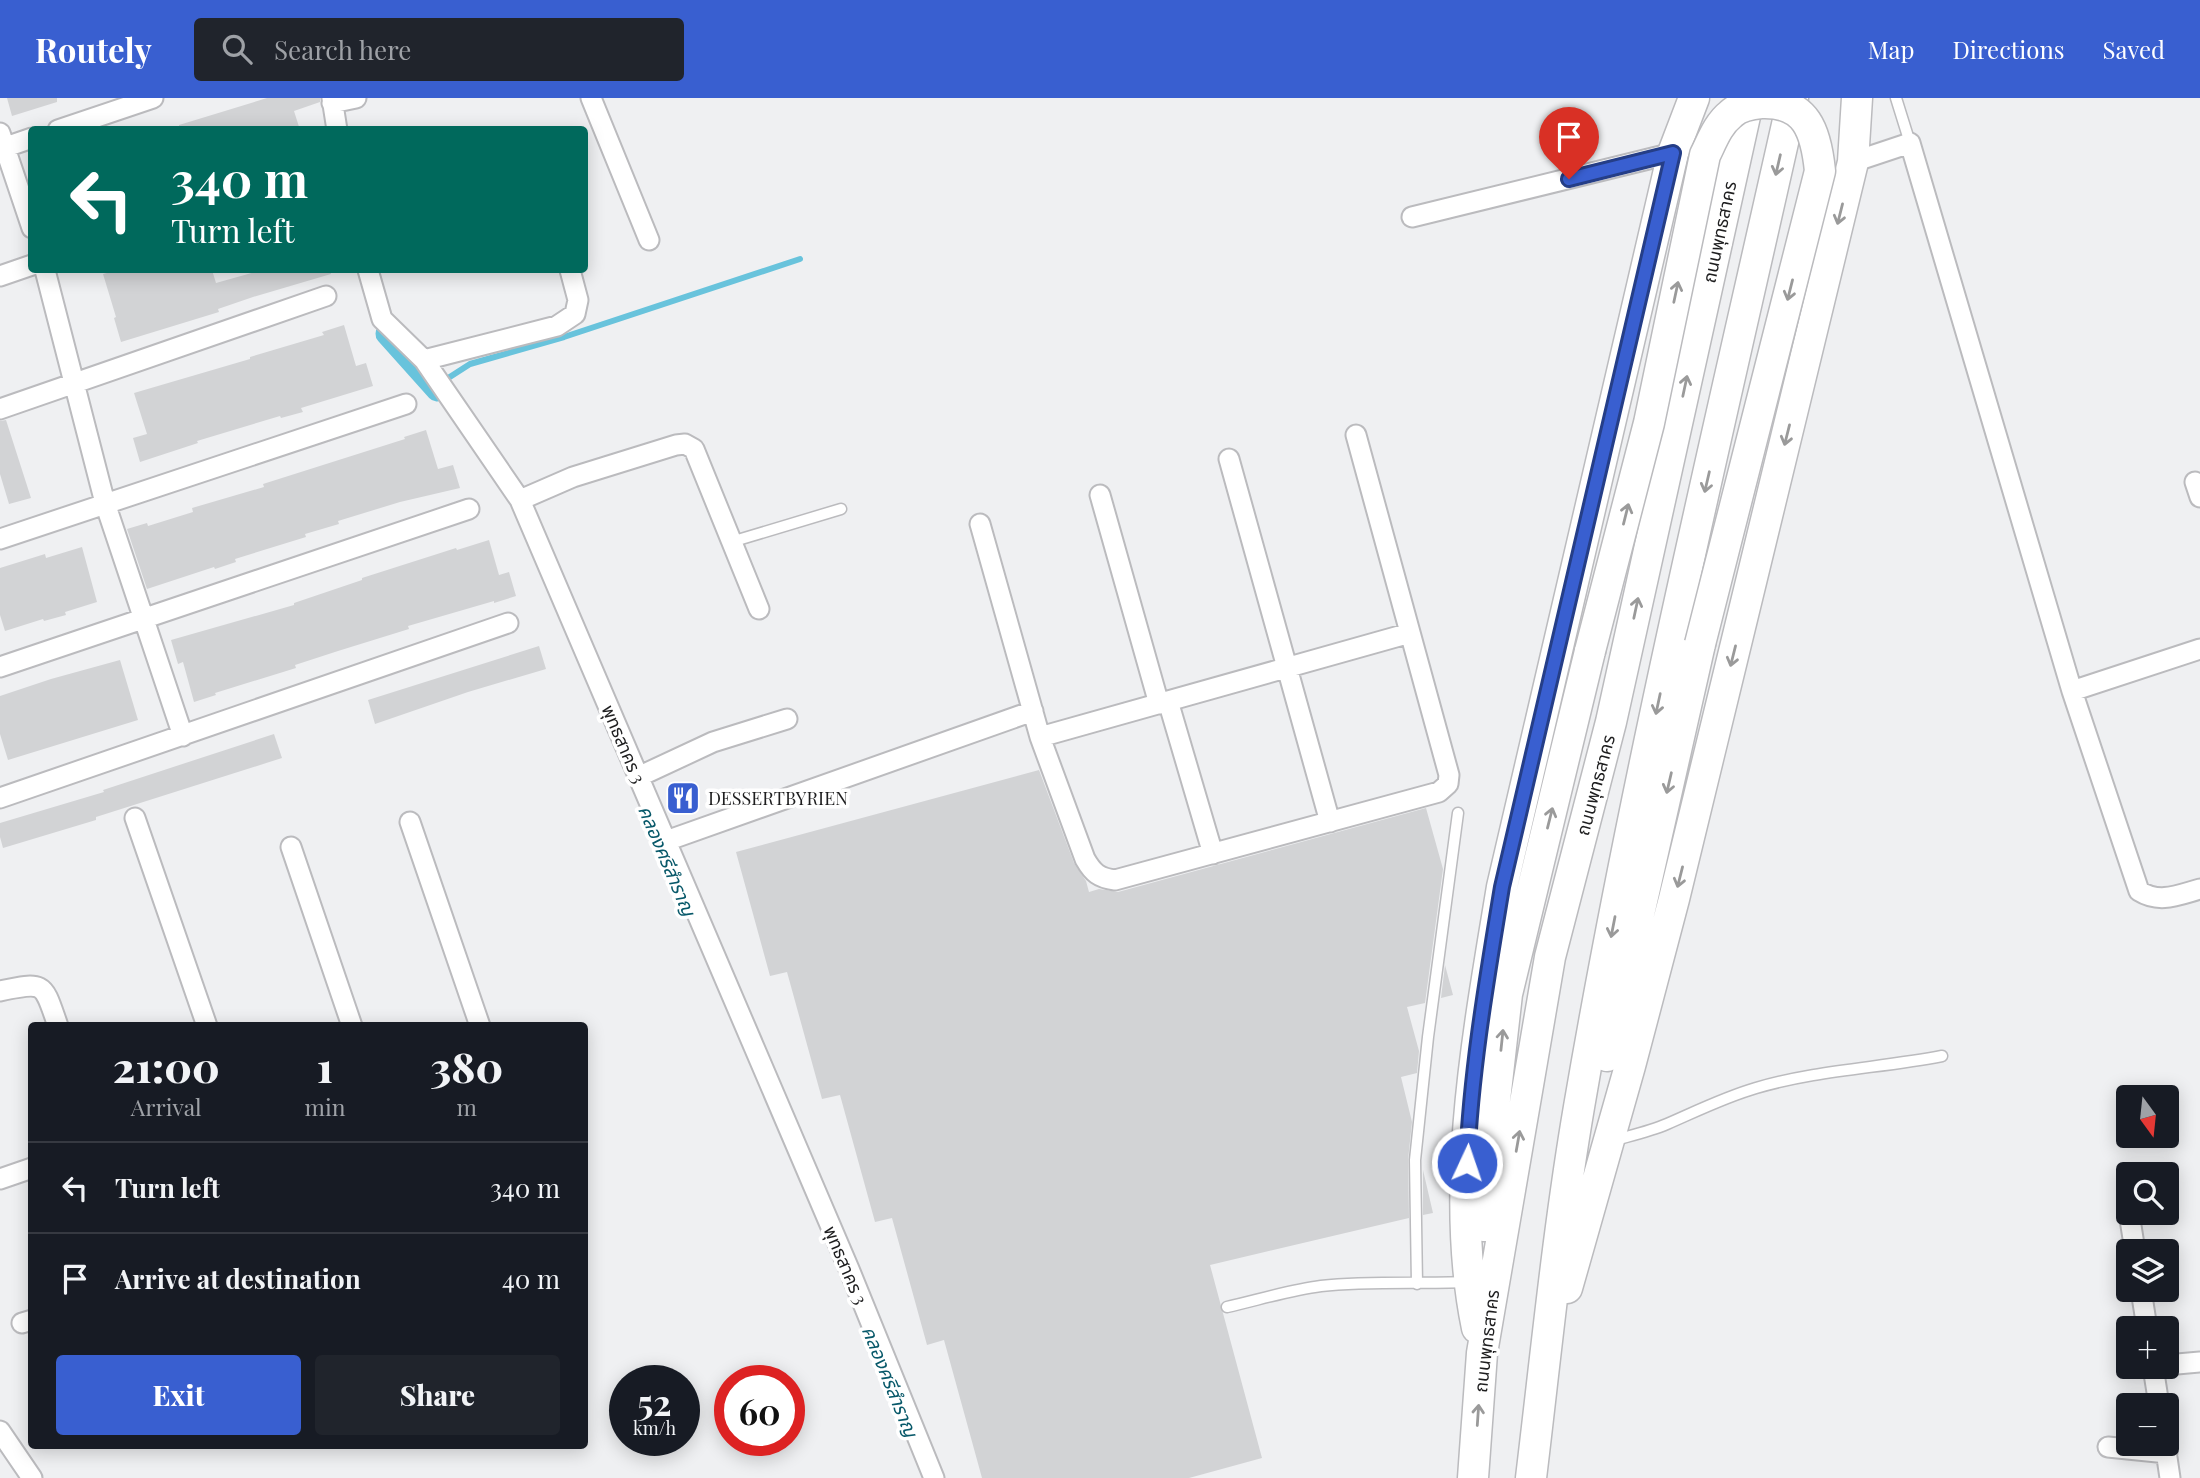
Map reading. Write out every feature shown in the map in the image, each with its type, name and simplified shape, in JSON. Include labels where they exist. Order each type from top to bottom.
[{"type":"main road","points":[[1482,1353],[1470,1282],[1466,1187],[1469,1116],[1502,887],[1673,153],[1694,98]]},
{"type":"main road","name":"ถนนพุทธสาคร","points":[[1474,1478],[1482,1353],[1550,957],[1611,722],[1749,98]]},
{"type":"main road","points":[[1531,1478],[1564,1202],[1599,997],[1656,712],[1793,98]]},
{"type":"main road","points":[[1544,1365],[1581,1245],[1677,886],[1853,162],[1857,98]]},
{"type":"main road","points":[[1482,1353],[1485,1205],[1507,994],[1590,651],[1649,423],[1705,155],[1716,132],[1733,111],[1755,104],[1776,102],[1795,110],[1810,126],[1817,144],[1819,171],[1700,644],[1608,1055],[1544,1365]]},
{"type":"street","points":[[70,126],[153,98]]},
{"type":"street","points":[[336,126],[332,100],[356,98]]},
{"type":"street","points":[[591,98],[649,240]]},
{"type":"street","points":[[28,139],[2,143],[28,217]]},
{"type":"street","points":[[1853,162],[1910,143],[2072,691],[2140,891],[2150,898],[2169,898],[2200,889]]},
{"type":"street","points":[[1412,217],[1673,153]]},
{"type":"street","points":[[0,276],[28,266]]},
{"type":"street","points":[[46,273],[105,503],[183,736]]},
{"type":"street","name":"พุทธสาคร 3","points":[[369,273],[382,319],[424,360],[520,500],[849,1269],[934,1478]]},
{"type":"street","points":[[424,360],[557,326],[575,314],[578,300],[571,273]]},
{"type":"street","points":[[0,409],[326,296]]},
{"type":"street","points":[[0,539],[406,404]]},
{"type":"street","points":[[980,524],[1040,737],[1085,859],[1092,872],[1103,879],[1115,880],[1439,792],[1448,785],[1449,775],[1356,435]]},
{"type":"street","points":[[520,500],[573,477],[685,444],[694,449],[759,609]]},
{"type":"street","points":[[1229,459],[1330,822]]},
{"type":"street","points":[[1100,495],[1213,854]]},
{"type":"street","points":[[0,667],[469,509]]},
{"type":"street","points":[[0,798],[508,623]]},
{"type":"street","points":[[1040,737],[1410,633]]},
{"type":"street","points":[[2072,691],[2200,649]]},
{"type":"street","points":[[666,841],[1032,711]]},
{"type":"street","points":[[638,777],[713,742],[787,719]]},
{"type":"street","points":[[135,818],[206,1022]]},
{"type":"street","points":[[411,822],[473,1022]]},
{"type":"street","points":[[291,847],[351,1022]]},
{"type":"street","points":[[0,991],[27,985],[38,987],[47,994],[57,1022]]},
{"type":"street","points":[[0,1179],[28,1169]]},
{"type":"street","points":[[2179,1364],[2200,1362]]},
{"type":"street","points":[[0,1431],[32,1478]]},
{"type":"street","points":[[2108,1447],[2116,1447]]},
{"type":"street","points":[[2167,1456],[2170,1478]]},
{"type":"lane","points":[[1896,98],[1910,143]]},
{"type":"lane","points":[[731,542],[841,509]]},
{"type":"lane","points":[[1417,1284],[1415,1160],[1458,813]]},
{"type":"lane","points":[[1608,1142],[1665,1125],[1703,1106],[1757,1087],[1942,1056]]},
{"type":"lane","points":[[1227,1307],[1317,1287],[1359,1283],[1470,1282]]},
{"type":"building","points":[[7,98],[57,98],[57,102],[12,116]]},
{"type":"building","points":[[267,98],[320,98],[320,102],[294,111],[299,126],[179,125]]},
{"type":"building","points":[[213,273],[216,283],[251,273],[331,274],[253,297],[218,309],[219,312],[121,342],[103,274]]},
{"type":"building","points":[[344,325],[356,366],[366,363],[373,386],[301,408],[303,412],[281,418],[280,416],[197,441],[198,443],[140,462],[133,438],[147,434],[134,393],[250,359],[324,335],[322,332]]},
{"type":"building","points":[[6,420],[31,498],[9,504],[0,474],[0,421]]},
{"type":"building","points":[[426,430],[438,469],[453,465],[460,488],[400,502],[338,521],[339,524],[305,534],[306,537],[235,559],[236,562],[147,589],[127,529],[147,523],[148,526],[193,512],[192,508],[264,487],[263,484]]},
{"type":"building","points":[[489,540],[499,575],[509,572],[516,596],[408,626],[409,629],[295,665],[296,668],[194,702],[183,662],[178,664],[171,640],[294,605],[362,578]]},
{"type":"building","points":[[82,547],[97,602],[65,612],[66,615],[5,631],[0,615],[0,568],[45,554],[46,558]]},
{"type":"building","points":[[539,646],[546,669],[375,724],[368,700]]},
{"type":"building","points":[[120,660],[138,720],[8,760],[0,734],[0,696]]},
{"type":"building","points":[[274,734],[282,758],[3,848],[0,823],[104,792],[103,790]]},
{"type":"building","points":[[1039,770],[1074,863],[1086,881],[1089,892],[1099,889],[1118,892],[1426,808],[1443,869],[1425,1003],[1407,1007],[1419,1051],[1417,1073],[1401,1077],[1412,1122],[1408,1160],[1409,1218],[1210,1265],[1262,1458],[1189,1478],[982,1478],[944,1340],[927,1345],[892,1218],[875,1222],[840,1095],[822,1099],[787,972],[770,976],[736,852]]},
{"type":"building","points":[[1445,965],[1453,995],[1441,998]]},
{"type":"building","points":[[1423,1170],[1433,1213],[1423,1215]]},
{"type":"waterway","points":[[442,382],[470,364],[564,337],[800,259]]},
{"type":"waterway","name":"คลองศรีสำราญ","points":[[386,334],[437,391]]},
{"type":"place","name":"DESSERTBYRIEN","points":[[683,798]]},
{"type":"route","points":[[1467,1163],[1469,1116],[1502,887],[1673,153],[1569,179]]}]
